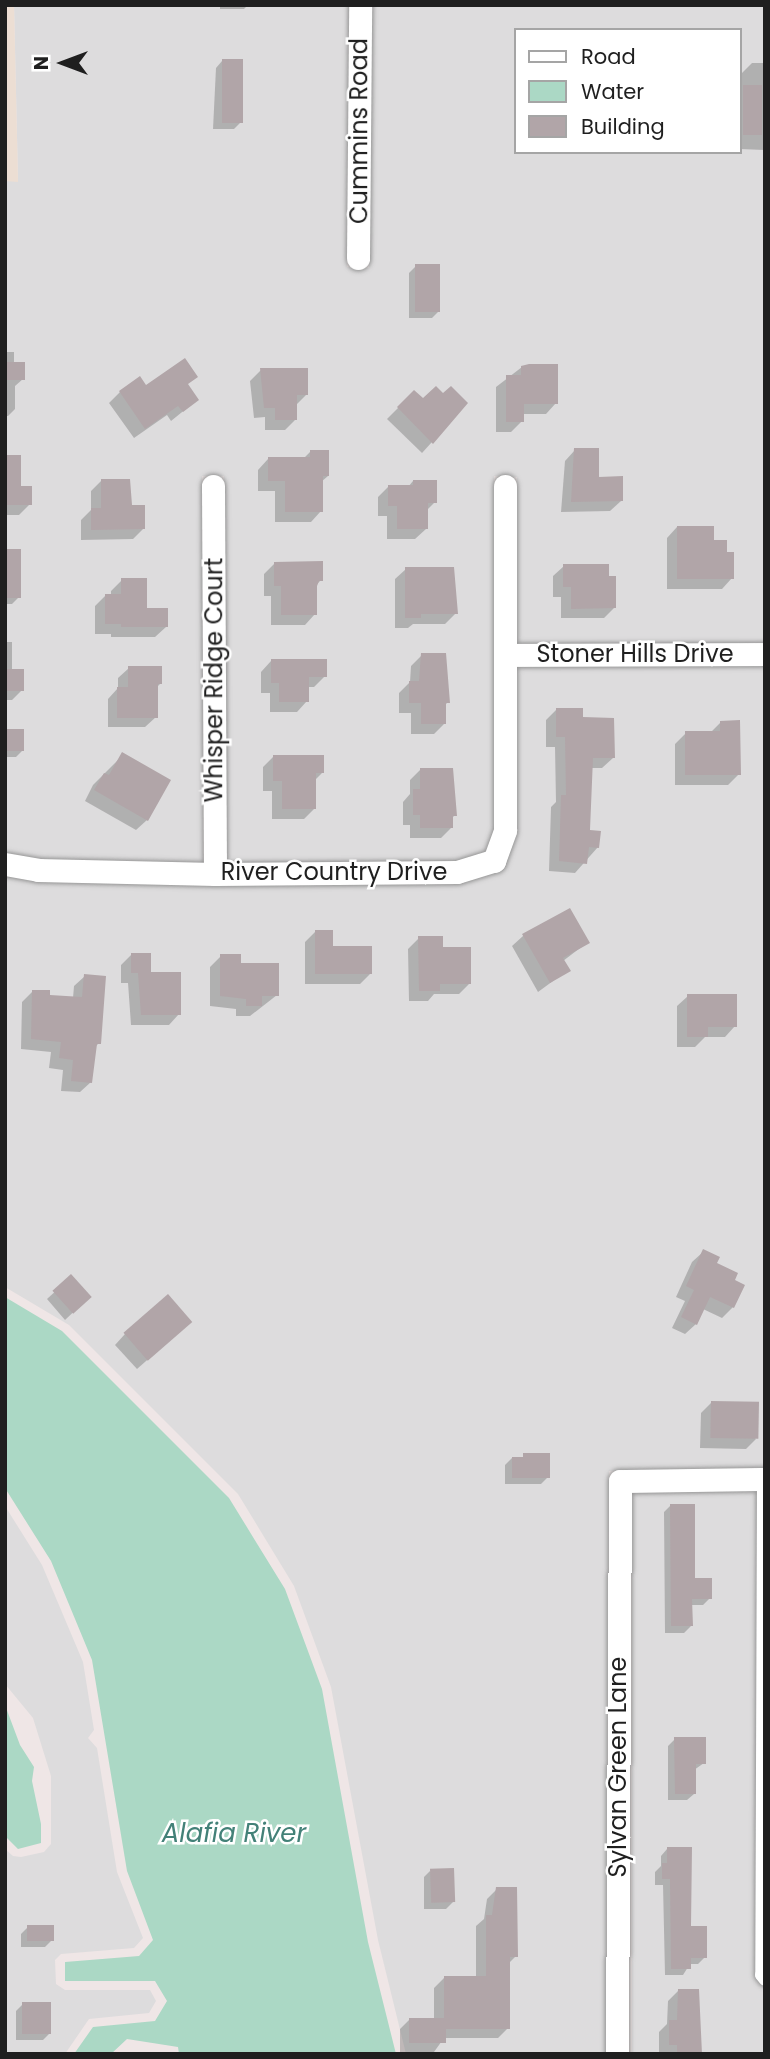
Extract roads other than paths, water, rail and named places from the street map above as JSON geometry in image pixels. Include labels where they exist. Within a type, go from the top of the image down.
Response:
[{"type":"street","name":"Cummins Road","points":[[358,258],[360,5]]},
{"type":"street","name":"Whisper Ridge Court","points":[[213,486],[215,874]]},
{"type":"street","name":"River Country Drive","points":[[5,864],[38,870],[215,874],[457,872],[494,861],[505,830],[505,486]]},
{"type":"street","name":"Stoner Hills Drive","points":[[505,655],[765,654]]},
{"type":"street","name":"Sylvan Green Lane","points":[[617,2054],[620,1481],[764,1479]]},
{"type":"lane","points":[[764,1479],[761,1975],[765,1980]]},
{"type":"water","name":"Alafia River","points":[[5,1297],[62,1331],[229,1498],[285,1589],[322,1689],[368,1942],[396,2054],[179,2054],[178,2047],[127,2039],[111,2054],[74,2054],[93,2027],[155,2021],[167,2001],[155,1981],[65,1981],[65,1962],[139,1956],[153,1940],[127,1871],[92,1660],[51,1561],[5,1488]]},
{"type":"water","points":[[5,1705],[20,1745],[34,1767],[32,1781],[41,1824],[41,1843],[18,1849],[5,1836]]}]
